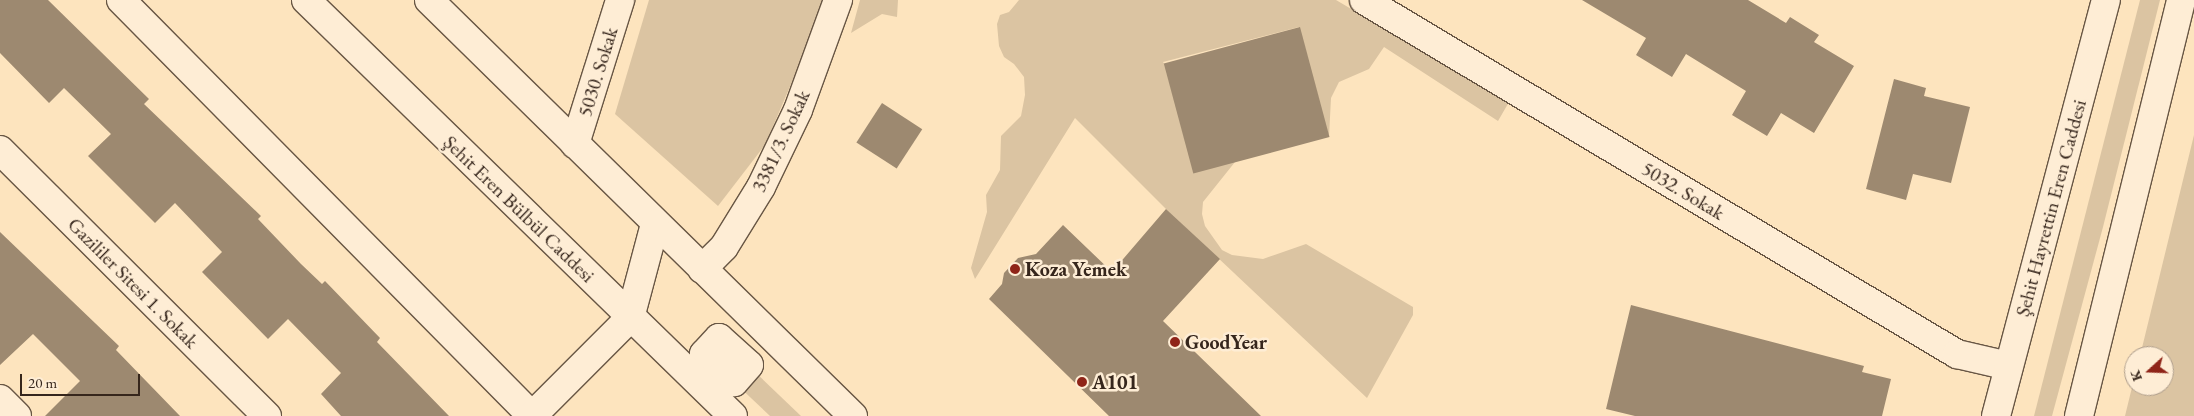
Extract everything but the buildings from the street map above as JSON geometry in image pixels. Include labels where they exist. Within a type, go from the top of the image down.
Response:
[{"type":"street","points":[[121,0],[532,416],[630,318],[656,224]]},
{"type":"street","name":"Şehit Eren Bülbül Caddesi","points":[[306,0],[630,318],[733,416]]},
{"type":"street","points":[[429,0],[854,416]]},
{"type":"street","name":"5030. Sokak","points":[[575,144],[620,0]]},
{"type":"street","name":"3381/3. Sokak","points":[[702,269],[724,247],[761,188],[798,110],[838,0]]},
{"type":"street","name":"5032. Sokak","points":[[1364,0],[1957,354],[2009,366]]},
{"type":"street","name":"Şehit Hayrettin Eren Caddesi","points":[[1996,416],[2106,0]]},
{"type":"street","points":[[2079,416],[2181,0]]},
{"type":"street","name":"Gazililer Sitesi 1. Sokak","points":[[0,150],[267,416]]},
{"type":"street","points":[[0,399],[16,416]]},
{"type":"shaded area","points":[[649,0],[827,0],[765,145],[718,206],[615,114]]},
{"type":"shaded area","points":[[860,0],[898,0],[897,17],[882,14],[851,33]]},
{"type":"shaded area","points":[[1019,0],[1336,0],[1509,102],[1498,121],[1384,47],[1369,69],[1339,82],[1331,98],[1329,137],[1299,27],[1163,62],[1235,162],[1203,202],[1202,214],[1205,226],[1222,250],[1232,255],[1263,259],[1306,244],[1413,307],[1413,315],[1367,398],[1166,209],[1075,118],[975,279],[971,268],[987,212],[986,195],[1000,170],[1001,136],[1021,116],[1025,95],[1024,77],[1014,64],[1004,57],[999,46],[997,24],[1000,15],[1009,12]]},
{"type":"shaded area","points":[[2140,0],[2160,0],[2103,227],[2052,416],[2034,416]]},
{"type":"shaded area","points":[[2194,135],[2194,416],[2125,416],[2130,396],[2174,396],[2174,346],[2142,346]]},
{"type":"shaded area","points":[[753,370],[801,416],[770,416],[734,382]]},
{"type":"place","name":"Koza Yemek","points":[[1015,269]]},
{"type":"place","name":"GoodYear","points":[[1175,342]]},
{"type":"place","name":"A101","points":[[1082,382]]}]
